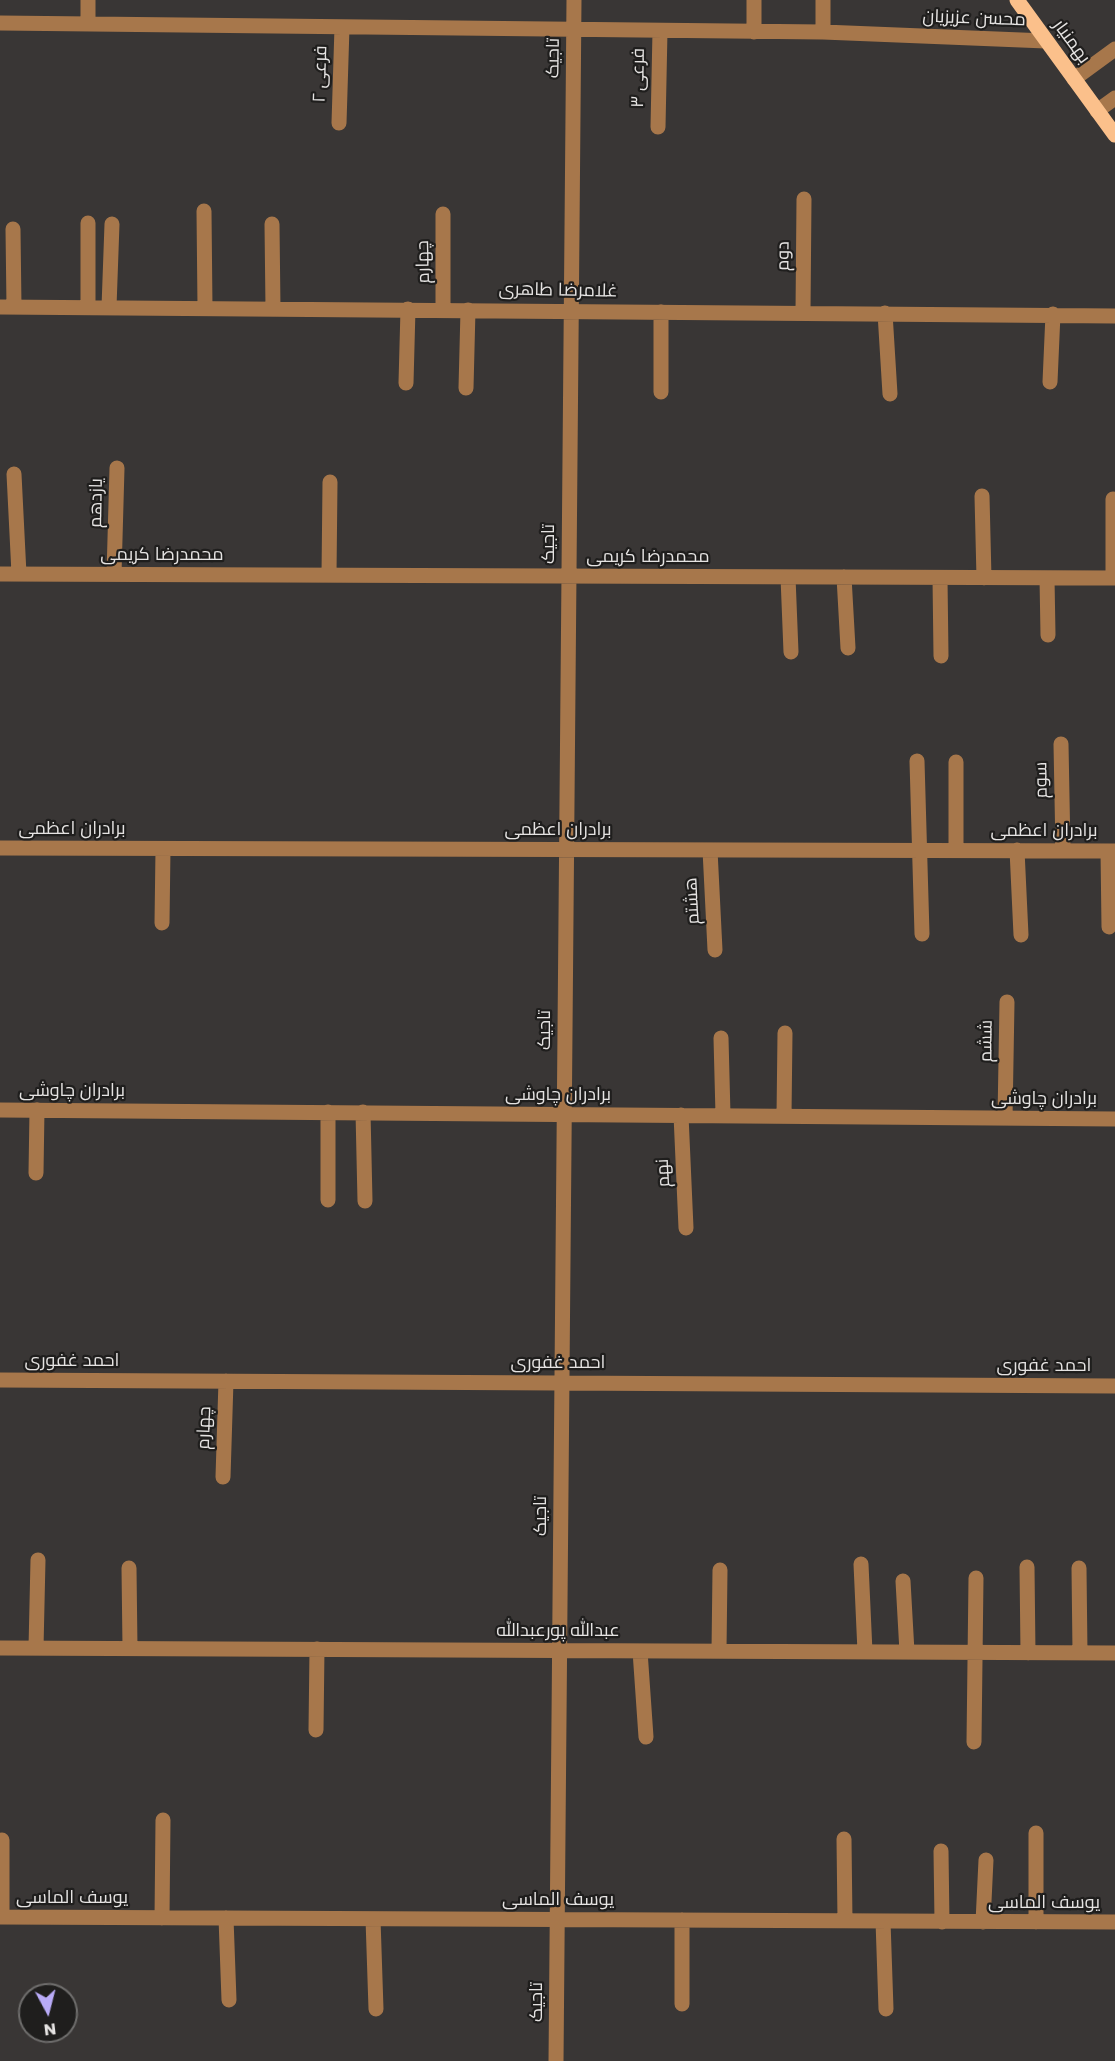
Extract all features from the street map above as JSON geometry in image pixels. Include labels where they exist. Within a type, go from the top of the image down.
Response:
[{"type":"main road","name":"بهمنیار","points":[[1017,0],[1115,135]]},
{"type":"street","points":[[88,0],[88,24]]},
{"type":"street","name":"تاجیک","points":[[556,2061],[574,0]]},
{"type":"street","points":[[754,0],[754,32]]},
{"type":"street","points":[[823,0],[823,32]]},
{"type":"street","name":"محسن عزیزیان","points":[[0,23],[823,32],[1046,41]]},
{"type":"street","name":"فرعی ۲","points":[[339,123],[342,27]]},
{"type":"street","name":"فرعی ۳","points":[[658,127],[660,31]]},
{"type":"street","points":[[1074,79],[1115,49]]},
{"type":"street","points":[[1097,111],[1115,98]]},
{"type":"street","name":"دوم","points":[[803,312],[804,200]]},
{"type":"street","points":[[204,211],[205,308]]},
{"type":"street","name":"چهارم","points":[[443,214],[443,310]]},
{"type":"street","points":[[88,223],[88,307]]},
{"type":"street","points":[[109,307],[111,224]]},
{"type":"street","points":[[272,224],[273,309]]},
{"type":"street","points":[[7,307],[13,229]]},
{"type":"street","name":"غلامرضا طاهری","points":[[7,307],[1115,316]]},
{"type":"street","points":[[406,383],[408,309]]},
{"type":"street","points":[[466,388],[468,310]]},
{"type":"street","points":[[661,312],[661,392]]},
{"type":"street","points":[[885,313],[890,394]]},
{"type":"street","points":[[1050,382],[1053,314]]},
{"type":"street","name":"یازدهم","points":[[114,574],[117,468]]},
{"type":"street","points":[[14,474],[18,574]]},
{"type":"street","points":[[329,575],[330,482]]},
{"type":"street","points":[[982,496],[984,578]]},
{"type":"street","points":[[1113,499],[1114,578]]},
{"type":"street","name":"محمدرضا کریمی","points":[[0,574],[1114,578]]},
{"type":"street","points":[[788,577],[791,652]]},
{"type":"street","points":[[844,577],[848,648]]},
{"type":"street","points":[[940,578],[941,656]]},
{"type":"street","points":[[1047,578],[1047,635]]},
{"type":"street","name":"سوم","points":[[1062,744],[1063,850]]},
{"type":"street","points":[[917,761],[922,934]]},
{"type":"street","points":[[956,762],[956,850]]},
{"type":"street","name":"برادران اعظمی","points":[[0,848],[1111,851]]},
{"type":"street","points":[[162,849],[162,923]]},
{"type":"street","name":"هشتم","points":[[710,850],[715,950]]},
{"type":"street","points":[[1017,850],[1021,935]]},
{"type":"street","points":[[1109,927],[1111,851]]},
{"type":"street","name":"ششم","points":[[1005,1118],[1007,1002]]},
{"type":"street","points":[[784,1116],[785,1033]]},
{"type":"street","points":[[721,1038],[723,1115]]},
{"type":"street","name":"برادران چاوشی","points":[[0,1110],[1115,1119]]},
{"type":"street","points":[[36,1173],[37,1110]]},
{"type":"street","points":[[328,1112],[328,1200]]},
{"type":"street","points":[[363,1112],[365,1201]]},
{"type":"street","name":"نهم","points":[[681,1115],[686,1228]]},
{"type":"street","name":"احمد غفوری","points":[[0,1380],[1115,1386]]},
{"type":"street","name":"چهارم","points":[[223,1477],[226,1381]]},
{"type":"street","points":[[36,1648],[38,1560]]},
{"type":"street","points":[[861,1564],[865,1652]]},
{"type":"street","points":[[129,1568],[130,1648]]},
{"type":"street","points":[[1027,1568],[1028,1653]]},
{"type":"street","points":[[1080,1568],[1080,1653]]},
{"type":"street","points":[[719,1651],[720,1570]]},
{"type":"street","points":[[974,1742],[977,1652],[976,1578]]},
{"type":"street","points":[[903,1581],[908,1652]]},
{"type":"street","name":"عبدالله پورعبدالله","points":[[0,1648],[1115,1653]]},
{"type":"street","points":[[316,1730],[317,1649]]},
{"type":"street","points":[[640,1651],[646,1737]]},
{"type":"street","points":[[162,1918],[163,1820]]},
{"type":"street","points":[[1036,1833],[1036,1922]]},
{"type":"street","points":[[844,1839],[846,1921]]},
{"type":"street","points":[[1,1917],[2,1840]]},
{"type":"street","points":[[941,1851],[942,1922]]},
{"type":"street","points":[[983,1922],[986,1860]]},
{"type":"street","name":"یوسف الماسی","points":[[1,1917],[1115,1922]]},
{"type":"street","points":[[226,1918],[229,2000]]},
{"type":"street","points":[[373,1919],[376,2009]]},
{"type":"street","points":[[682,1920],[682,2004]]},
{"type":"street","points":[[883,1921],[886,2009]]}]
